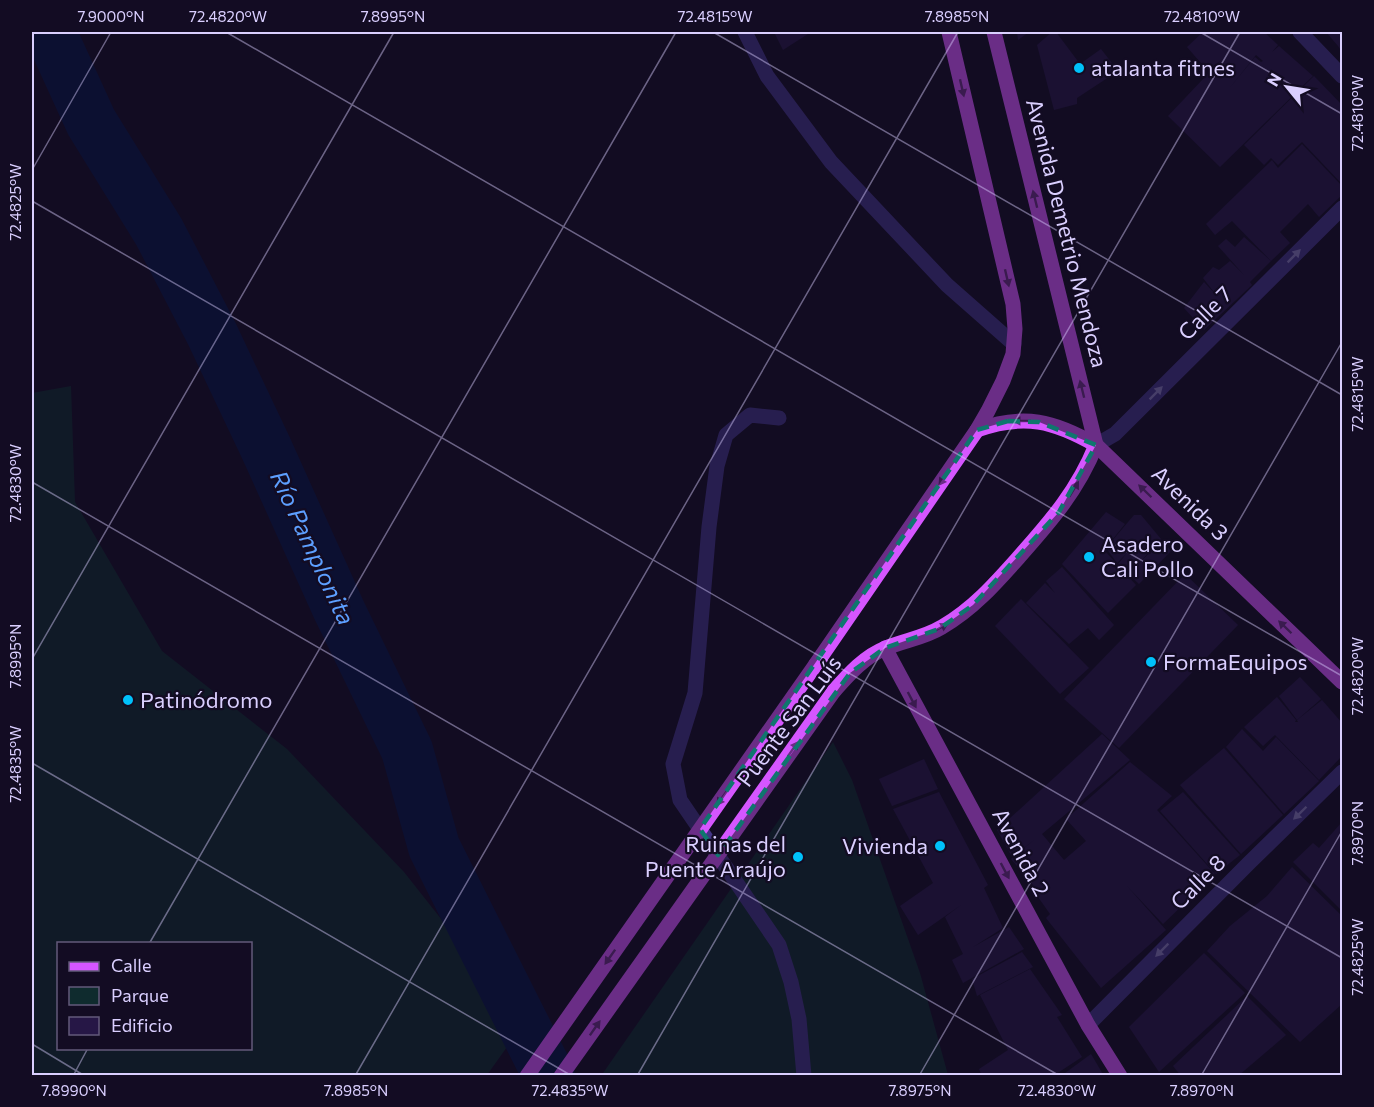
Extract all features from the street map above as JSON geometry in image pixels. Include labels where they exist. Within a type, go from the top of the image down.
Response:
[{"type":"main road","points":[[949,32],[1013,304],[1014,344],[1004,381],[977,430]]},
{"type":"main road","name":"Avenida Demetrio Mendoza","points":[[994,32],[1096,445]]},
{"type":"main road","name":"Avenida 3","points":[[977,430],[1008,421],[1039,422],[1069,430],[1096,445],[1342,682]]},
{"type":"main road","name":"Puente San Luís","points":[[527,1076],[977,430]]},
{"type":"main road","name":"Puente San Luís","points":[[561,1076],[834,691],[866,659],[885,648],[919,638],[939,629],[980,599],[1059,512],[1082,476],[1096,445]]},
{"type":"main road","name":"Avenida 2","points":[[885,648],[1089,1025],[1120,1076]]},
{"type":"street","points":[[745,32],[767,76],[831,162],[947,285],[1014,344]]},
{"type":"street","points":[[1300,32],[1342,76]]},
{"type":"street","name":"Calle 7","points":[[1096,445],[1114,434],[1342,208]]},
{"type":"street","points":[[779,418],[750,415],[726,435],[717,466],[709,527],[695,693],[673,764],[680,800],[779,945],[791,982],[799,1019],[804,1076]]},
{"type":"street","name":"Calle 8","points":[[1089,1025],[1249,862],[1342,772]]},
{"type":"highlighted area","points":[[1008,421],[1039,422],[1096,445],[1059,512],[973,605],[939,629],[885,648],[850,673],[718,855],[700,829],[977,430]]},
{"type":"green space","name":"Patinódromo","points":[[71,386],[75,502],[162,651],[287,749],[404,872],[468,953],[514,1037],[487,1075],[32,1075],[32,393]]},
{"type":"green space","points":[[833,742],[852,780],[920,973],[948,1075],[601,1076]]},
{"type":"building","points":[[774,32],[811,32],[783,50]]},
{"type":"building","points":[[1017,32],[1029,32],[1018,40]]},
{"type":"building","name":"atalanta fitnes","points":[[1052,32],[1056,32],[1080,64],[1101,49],[1118,71],[1077,98],[1077,104],[1054,110],[1037,45]]},
{"type":"building","points":[[1203,32],[1264,32],[1278,45],[1272,52],[1279,46],[1313,76],[1220,167],[1168,116],[1222,59],[1210,70],[1187,47]],"holes":[[[1256,55],[1263,61],[1255,57],[1228,90]]]},
{"type":"building","points":[[1326,32],[1342,32],[1342,52],[1338,46]]},
{"type":"building","points":[[1314,76],[1342,105],[1342,184],[1302,142],[1278,165],[1271,158],[1264,165],[1244,145]]},
{"type":"building","points":[[1302,144],[1342,186],[1342,195],[1319,217],[1308,204],[1280,232],[1290,243],[1271,261],[1232,221],[1215,235],[1206,224],[1272,160],[1278,168]]},
{"type":"building","points":[[1244,237],[1271,261],[1250,282],[1252,285],[1204,330],[1184,308],[1204,282],[1217,296],[1203,278],[1213,267],[1219,270],[1230,261],[1244,275],[1218,246],[1226,239],[1235,247]]},
{"type":"building","name":"Asadero Cali Pollo","points":[[1106,512],[1125,524],[1104,550],[1136,585],[1108,613],[1062,564]]},
{"type":"building","points":[[1134,515],[1141,515],[1161,539],[1139,563],[1162,541],[1171,551],[1139,584],[1118,564],[1127,553],[1117,563],[1106,548]]},
{"type":"building","points":[[1062,567],[1114,625],[1099,640],[1088,628],[1069,644],[1026,603],[1045,583],[1055,593],[1046,581]]},
{"type":"building","name":"FormaEquipos","points":[[1185,574],[1238,625],[1119,748],[1064,699]]},
{"type":"building","points":[[1021,599],[1089,668],[1060,694],[995,626]]},
{"type":"building","points":[[1300,677],[1321,699],[1297,720],[1279,696]]},
{"type":"building","points":[[1277,697],[1296,720],[1295,722],[1298,722],[1297,720],[1322,700],[1342,723],[1342,756],[1319,780],[1275,735],[1263,746],[1244,727]]},
{"type":"building","points":[[1242,729],[1263,751],[1276,737],[1319,781],[1284,814],[1226,747]]},
{"type":"building","points":[[1102,734],[1130,760],[1042,834],[1064,860],[1086,841],[1066,819],[1130,762],[1172,796],[1157,810],[1215,874],[1163,924],[1127,886],[1166,930],[1101,988],[1046,918],[1050,914],[1031,887],[1033,885],[1011,859],[1034,840],[1012,857],[997,830]]},
{"type":"building","points":[[1224,748],[1283,815],[1241,854],[1180,785]]},
{"type":"building","points":[[924,759],[938,789],[892,806],[879,779]]},
{"type":"building","name":"Vivienda","points":[[939,792],[988,885],[984,888],[1003,928],[973,947],[1009,927],[1024,949],[963,983],[952,960],[963,954],[945,917],[961,905],[918,935],[900,906],[933,883],[893,809]]},
{"type":"building","points":[[1183,792],[1240,855],[1216,874],[1160,811]]},
{"type":"building","points":[[1342,822],[1342,911],[1293,862],[1313,843],[1319,848]]},
{"type":"building","points":[[1292,867],[1342,916],[1342,1004],[1300,1042],[1207,951],[1230,926],[1267,896]]},
{"type":"building","points":[[1022,952],[1033,967],[977,996],[972,979]]},
{"type":"building","points":[[1204,953],[1245,993],[1159,1072],[1129,1027]]},
{"type":"building","points":[[1030,969],[1062,1015],[1057,1017],[1082,1057],[1053,1076],[982,1076],[979,1069],[1008,1050],[980,995]]},
{"type":"building","points":[[1247,996],[1286,1035],[1238,1076],[1181,1076],[1173,1066]]},
{"type":"building","points":[[1091,1054],[1104,1076],[1061,1076]]},
{"type":"waterway","name":"Río Pamplonita","points":[[50,32],[91,122],[159,232],[212,334],[339,610],[407,750],[434,847],[549,1076]]},
{"type":"place","name":"atalanta fitnes","points":[[1079,68]]},
{"type":"place","name":"Asadero Cali Pollo","points":[[1089,557]]},
{"type":"place","name":"FormaEquipos","points":[[1151,662]]},
{"type":"place","name":"Patinódromo","points":[[128,700]]},
{"type":"place","name":"Vivienda","points":[[940,846]]},
{"type":"place","name":"Ruinas del Puente Araújo","points":[[798,857]]}]
